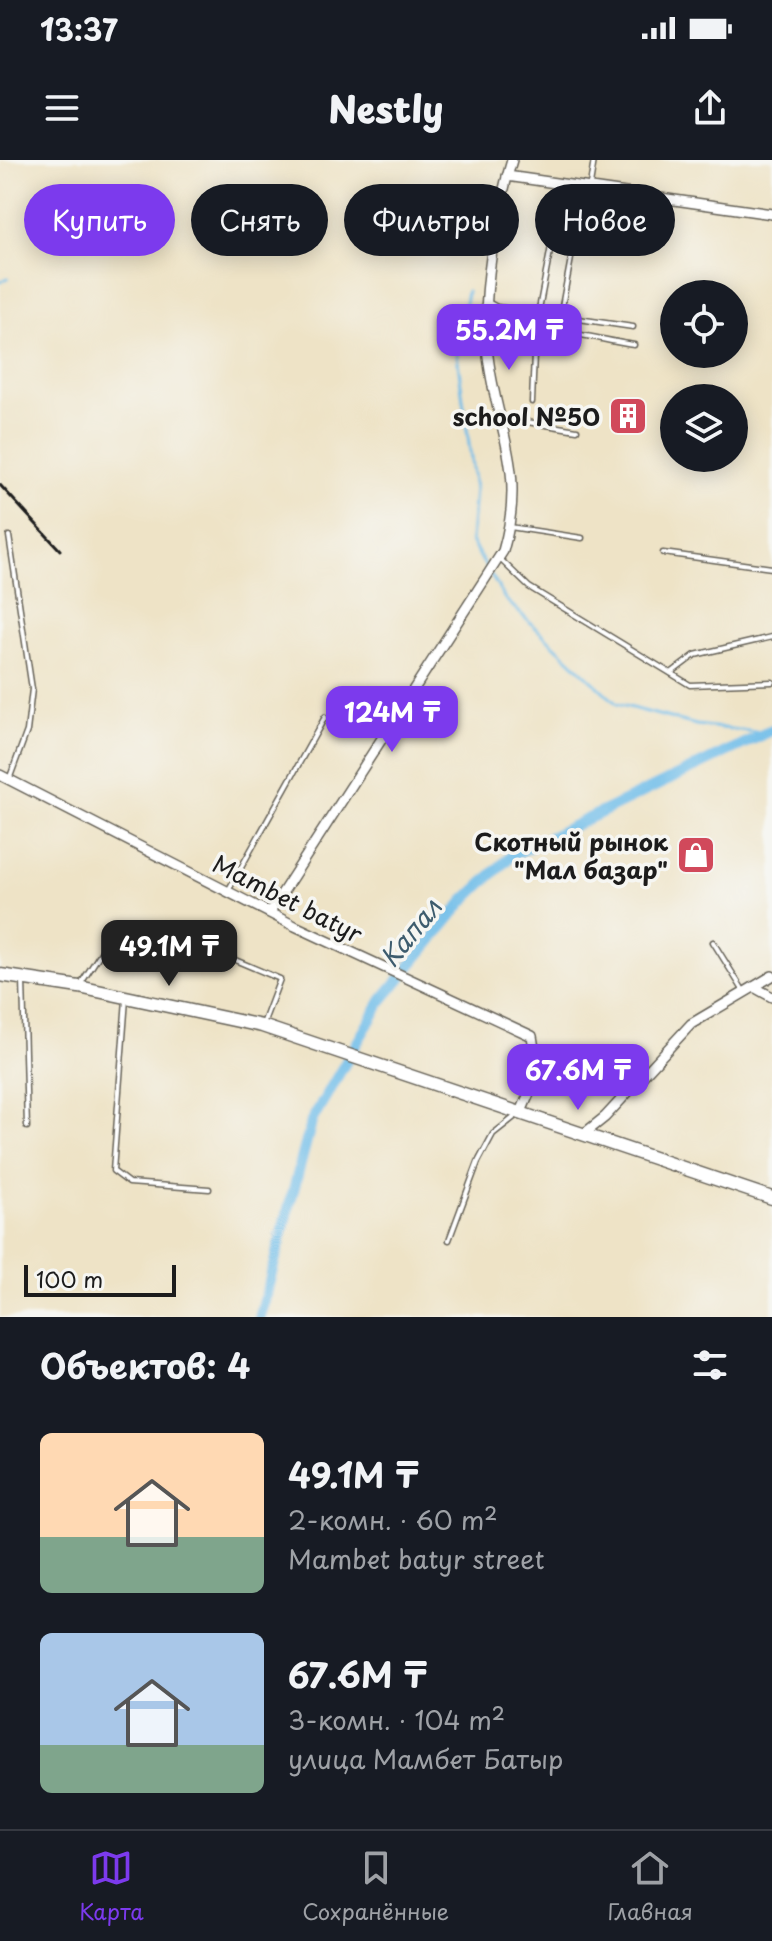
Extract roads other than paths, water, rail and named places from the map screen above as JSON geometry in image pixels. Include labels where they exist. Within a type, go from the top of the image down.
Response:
[{"type":"main road","points":[[0,975],[79,987],[262,1026],[772,1198]]},
{"type":"street","points":[[270,912],[496,562],[510,527],[514,483],[487,349],[486,301],[512,160]]},
{"type":"street","points":[[507,176],[562,184]]},
{"type":"street","points":[[675,200],[772,214]]},
{"type":"street","name":"Mambet batyr","points":[[5,777],[270,912],[532,1036],[538,1073],[521,1112]]},
{"type":"street","points":[[585,1133],[605,1117],[691,1024],[772,976]]},
{"type":"street","points":[[749,989],[772,997]]},
{"type":"lane","points":[[590,184],[594,160]]},
{"type":"lane","points":[[532,402],[535,330],[553,236],[575,237],[557,333]]},
{"type":"lane","points":[[486,301],[497,307],[633,327]]},
{"type":"lane","points":[[487,349],[506,334],[535,330],[634,345]]},
{"type":"lane","points":[[502,418],[577,430]]},
{"type":"lane","points":[[510,527],[582,538]]},
{"type":"lane","points":[[5,777],[27,731],[32,689],[9,536]]},
{"type":"lane","points":[[663,553],[772,568]]},
{"type":"lane","points":[[496,562],[529,587],[690,685],[772,682]]},
{"type":"lane","points":[[671,673],[695,655],[772,637]]},
{"type":"lane","points":[[228,891],[325,717]]},
{"type":"lane","points":[[79,987],[111,937],[152,925],[280,979],[262,1026]]},
{"type":"lane","points":[[713,942],[749,989]]},
{"type":"lane","points":[[22,978],[27,1127]]},
{"type":"lane","points":[[127,997],[111,1162],[113,1171],[129,1183],[209,1189]]},
{"type":"lane","points":[[449,1240],[478,1162],[493,1134],[521,1112]]},
{"type":"waterway","points":[[0,282],[8,278]]},
{"type":"waterway","points":[[467,291],[457,355],[475,489],[471,541],[487,569]]},
{"type":"waterway","points":[[491,575],[505,599],[617,704],[696,725],[765,733]]},
{"type":"waterway","name":"Капал","points":[[260,1317],[312,1120],[382,1000],[464,901],[511,856],[772,730]]},
{"type":"railway","points":[[0,485],[60,550]]},
{"type":"place","name":"school №50","points":[[628,416]]},
{"type":"place","name":"Скотный рынок \"Мал базар\"","points":[[696,855]]}]
